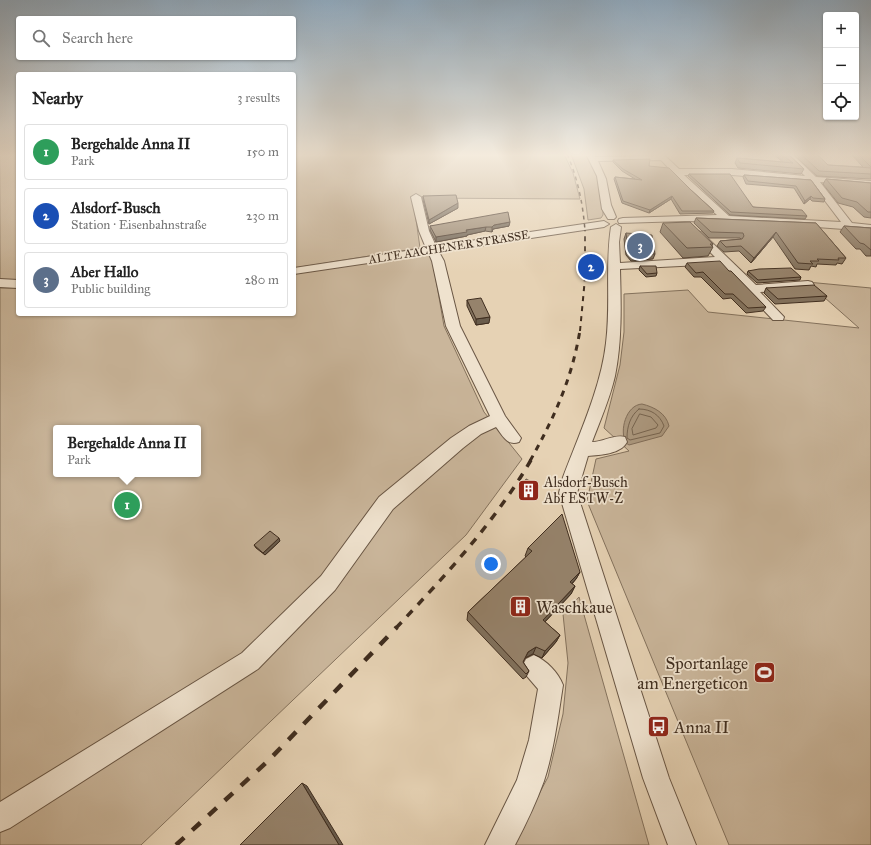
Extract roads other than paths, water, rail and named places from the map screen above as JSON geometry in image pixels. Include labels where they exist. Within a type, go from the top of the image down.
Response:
[{"type":"street","points":[[605,193],[608,214],[614,222],[615,311],[613,344],[607,377],[571,480],[568,493],[656,778],[682,845]]},
{"type":"street","points":[[699,193],[726,218]]},
{"type":"street","points":[[824,193],[849,226]]},
{"type":"street","points":[[416,197],[420,219],[438,261],[453,326],[499,420],[513,438]]},
{"type":"street","points":[[681,218],[753,289],[754,293],[778,317]]},
{"type":"street","name":"ALTE AACHENER STRASSE","points":[[431,247],[614,222],[681,218],[726,218],[871,228]]},
{"type":"street","name":"ALTE AACHENER STRASSE","points":[[296,270],[431,247],[574,220]]},
{"type":"street","points":[[706,242],[721,242]]},
{"type":"street","points":[[614,266],[640,266],[724,260]]},
{"type":"street","points":[[0,283],[16,284]]},
{"type":"street","points":[[753,289],[808,285]]},
{"type":"street","points":[[0,818],[250,660],[328,583],[386,503],[457,443],[475,430],[499,420]]},
{"type":"street","points":[[582,450],[604,448],[619,442]]},
{"type":"street","points":[[498,845],[526,794],[536,762],[545,721],[551,685],[534,667]]},
{"type":"water","points":[[642,404],[659,411],[669,426],[662,436],[629,445],[626,443],[623,432],[625,419],[636,405]]},
{"type":"railway","points":[[579,193],[585,231]]},
{"type":"railway","points":[[580,331],[585,278],[585,231]]},
{"type":"railway","points":[[530,461],[561,398],[577,348],[580,330]]},
{"type":"railway","points":[[396,628],[433,589],[485,527],[502,505],[531,460]]},
{"type":"railway","points":[[176,845],[269,760],[397,627]]},
{"type":"place","name":"Aber Hallo","points":[[640,246]]},
{"type":"place","name":"Alsdorf-Busch","points":[[591,267]]},
{"type":"place","name":"Alsdorf-Busch Abf ESTW-Z","points":[[529,490]]},
{"type":"place","name":"Bergehalde Anna II","points":[[127,505]]},
{"type":"place","name":"Waschkaue","points":[[520,607]]},
{"type":"place","name":"Sportanlage am Energeticon","points":[[764,673]]},
{"type":"place","name":"Anna II","points":[[658,727]]}]
